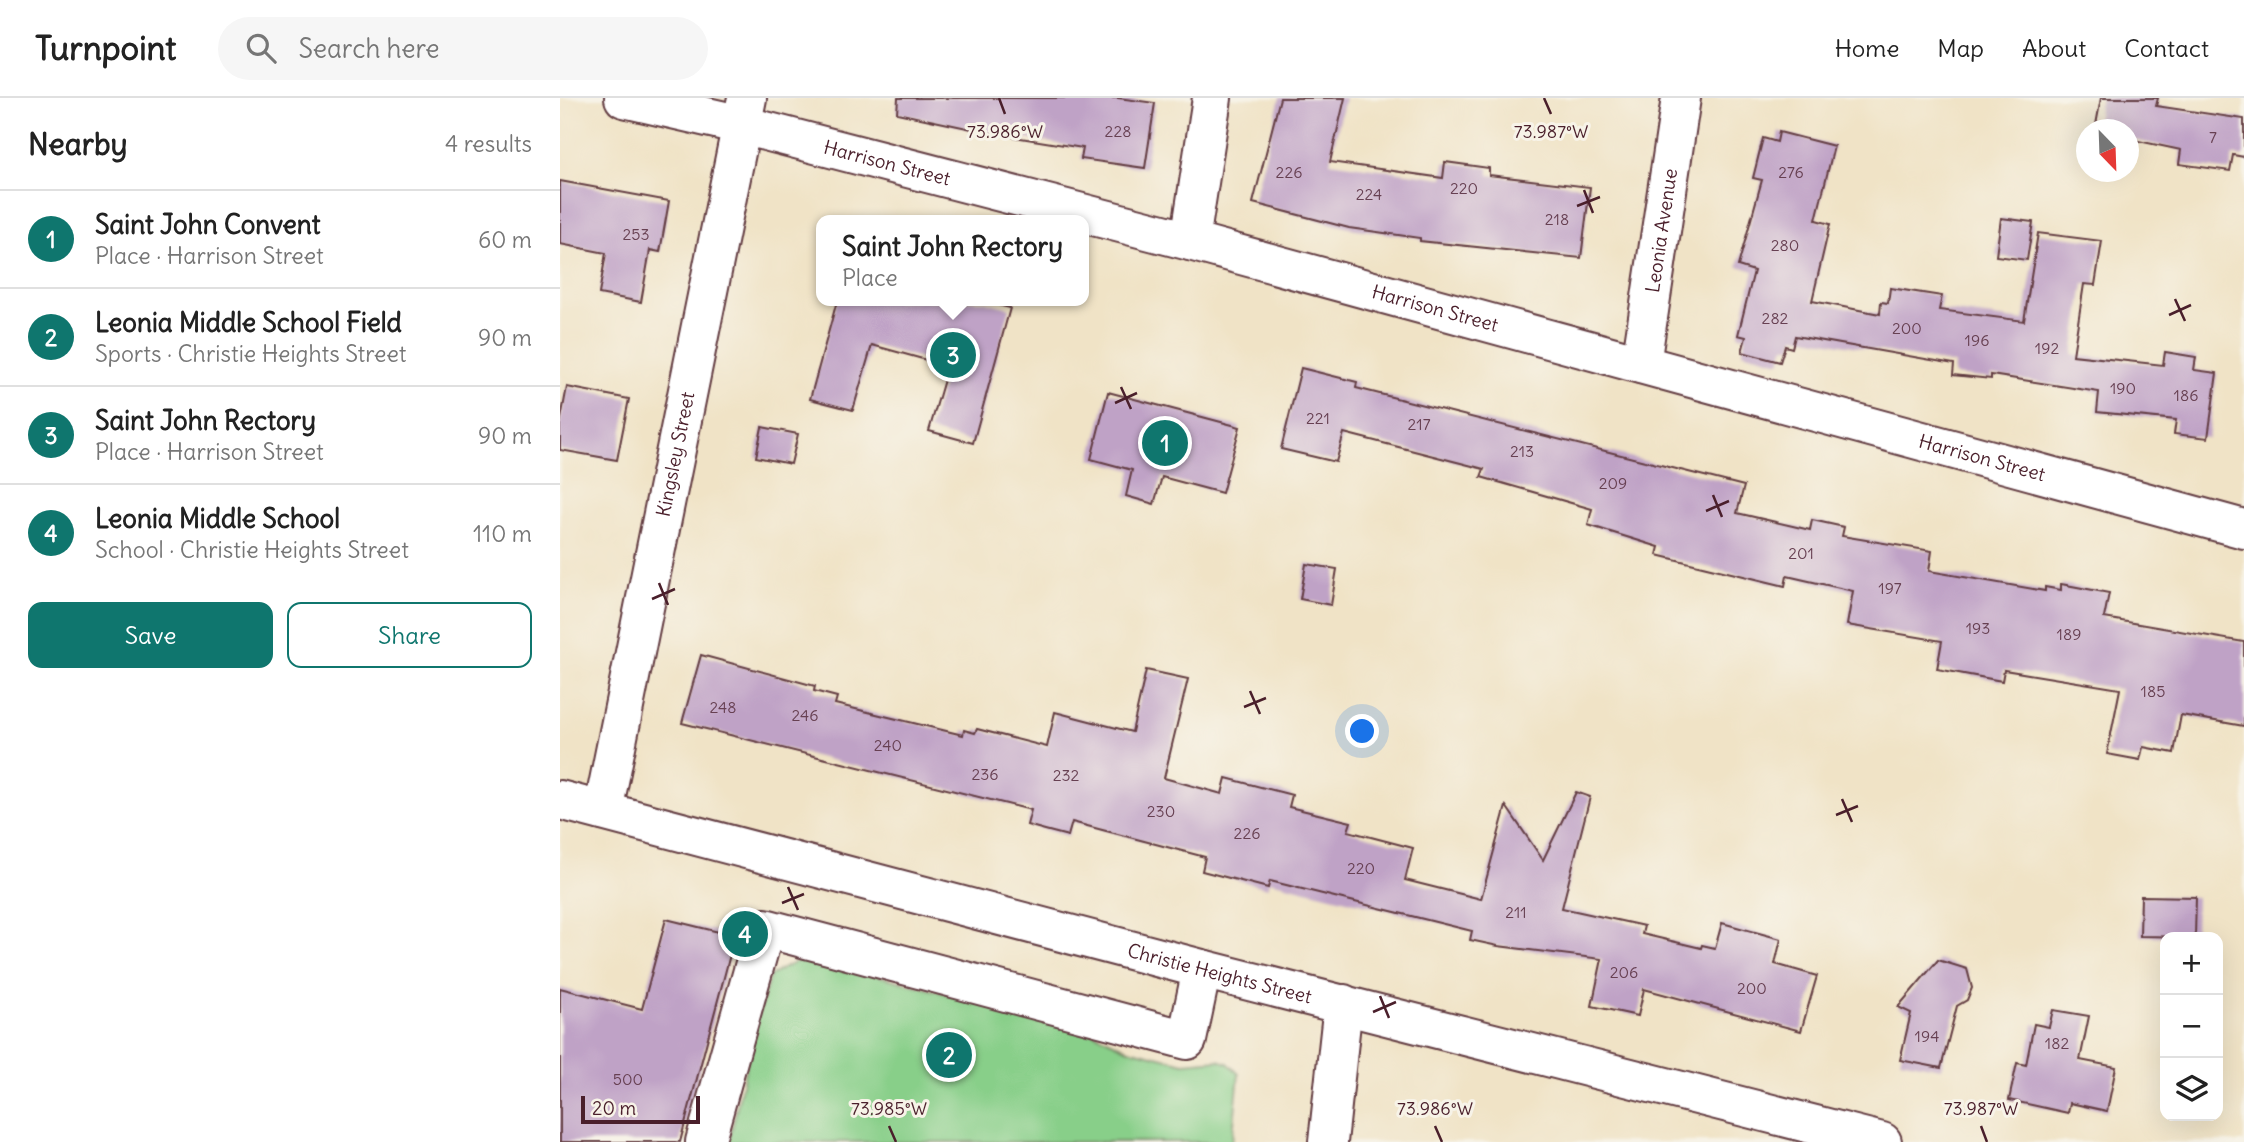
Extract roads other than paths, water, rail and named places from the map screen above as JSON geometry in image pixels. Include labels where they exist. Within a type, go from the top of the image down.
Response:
[{"type":"street","points":[[1190,240],[1212,98]]},
{"type":"street","name":"Leonia Avenue","points":[[1641,364],[1681,98]]},
{"type":"street","name":"Harrison Street","points":[[646,100],[745,111],[1190,240],[2244,529]]},
{"type":"street","name":"Kingsley Street","points":[[603,811],[745,111]]},
{"type":"street","name":"Christie Heights Street","points":[[560,800],[1202,969],[1882,1142]]},
{"type":"street","points":[[705,1142],[765,928],[1187,1040],[1202,969]]},
{"type":"street","points":[[1328,1142],[1343,1004]]},
{"type":"place","name":"Saint John Rectory","points":[[953,355]]},
{"type":"place","name":"Saint John Convent","points":[[1165,443]]},
{"type":"place","name":"Leonia Middle School","points":[[745,934]]},
{"type":"place","name":"Leonia Middle School Field","points":[[949,1055]]}]
